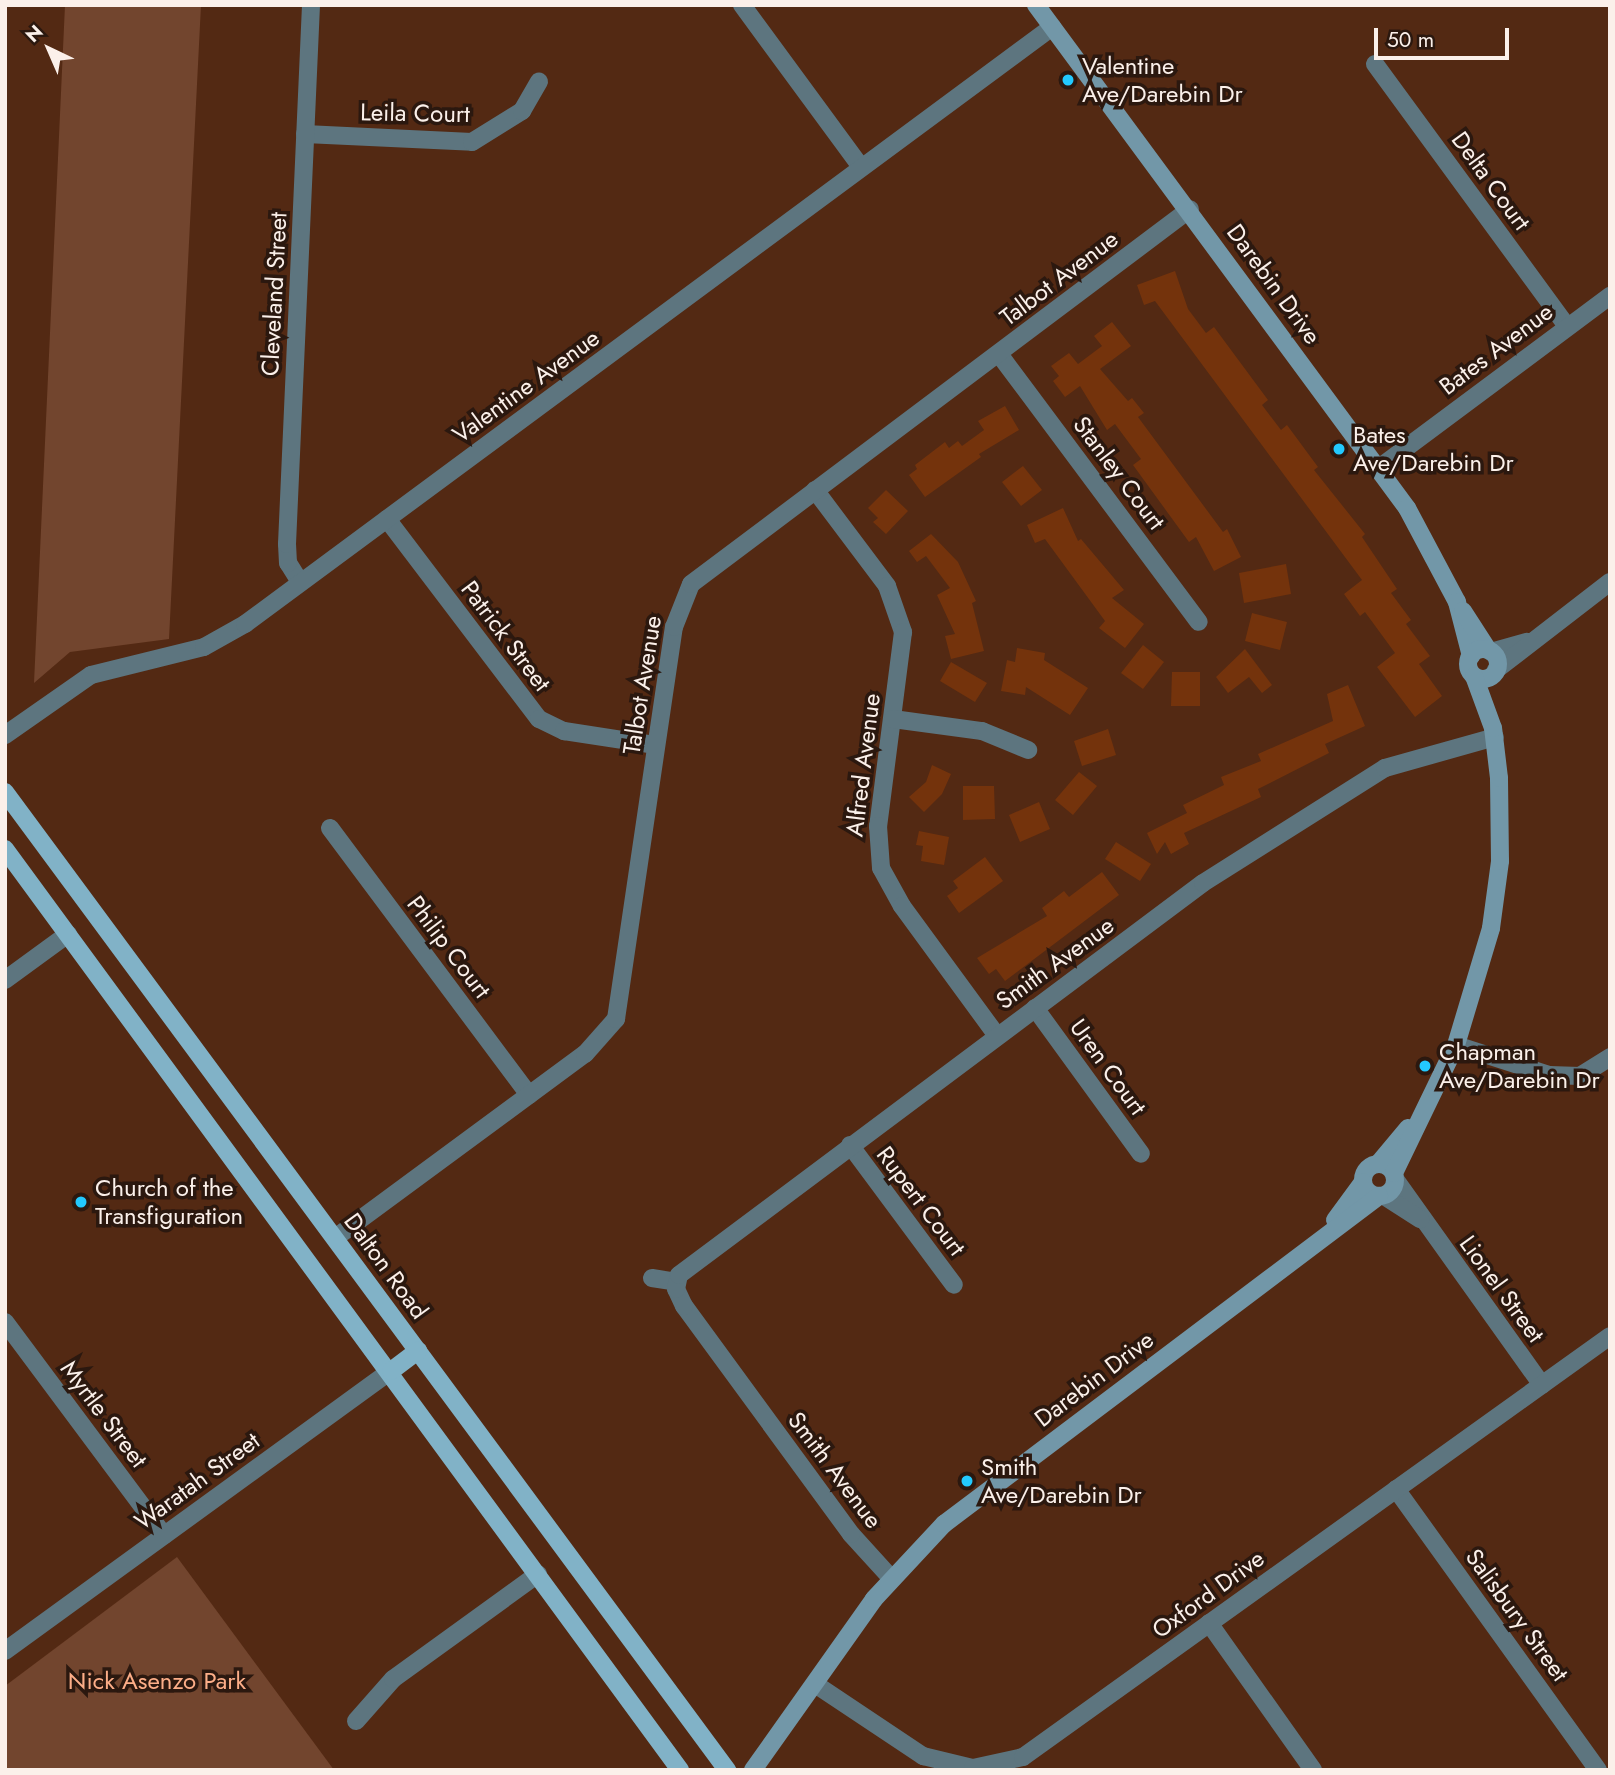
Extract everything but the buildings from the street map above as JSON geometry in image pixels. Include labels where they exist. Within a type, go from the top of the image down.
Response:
[{"type":"main road","name":"Dalton Road","points":[[5,792],[727,1770]]},
{"type":"main road","points":[[5,849],[391,1371],[680,1770]]},
{"type":"main road","name":"Waratah Street","points":[[391,1371],[418,1351]]},
{"type":"street","name":"Cleveland Street","points":[[300,582],[288,563],[287,544],[311,5]]},
{"type":"street","points":[[742,5],[861,167]]},
{"type":"street","name":"Darebin Drive","points":[[1036,5],[1190,209],[1379,468],[1427,540],[1483,652]]},
{"type":"street","name":"Valentine Avenue","points":[[5,735],[75,684],[108,667],[177,655],[222,639],[1052,27]]},
{"type":"street","name":"Delta Court","points":[[1375,64],[1567,327]]},
{"type":"street","name":"Leila Court","points":[[305,134],[472,142],[522,111],[539,82]]},
{"type":"street","name":"Talbot Avenue","points":[[335,1238],[599,1042],[616,1019],[674,627],[685,593],[704,571],[999,354],[1190,209]]},
{"type":"street","name":"Bates Avenue","points":[[1379,468],[1610,296]]},
{"type":"street","name":"Stanley Court","points":[[999,354],[1199,622]]},
{"type":"street","name":"Alfred Avenue","points":[[815,490],[887,586],[900,612],[903,650],[878,826],[881,868],[902,906],[997,1036]]},
{"type":"street","name":"Patrick Street","points":[[387,519],[539,719],[564,731],[656,745]]},
{"type":"street","points":[[1474,676],[1487,679],[1533,639],[1610,582]]},
{"type":"street","points":[[1494,732],[1474,676],[1468,669],[1483,652],[1533,639]]},
{"type":"street","points":[[1363,1182],[1367,1191],[1381,1196],[1389,1172],[1456,1045],[1483,965],[1497,890],[1501,821],[1494,732],[1497,658],[1483,652]]},
{"type":"street","points":[[892,719],[982,731],[1028,750]]},
{"type":"street","name":"Smith Avenue","points":[[891,1578],[851,1534],[684,1306],[677,1283],[693,1261],[1203,883],[1375,774],[1494,732]]},
{"type":"street","name":"Philip Court","points":[[330,828],[528,1095]]},
{"type":"street","points":[[5,980],[68,934]]},
{"type":"street","name":"Uren Court","points":[[1035,1008],[1142,1154]]},
{"type":"street","points":[[1456,1045],[1549,1075],[1580,1076],[1610,1057]]},
{"type":"street","name":"Rupert Court","points":[[850,1144],[954,1286]]},
{"type":"street","name":"Darebin Drive","points":[[1321,1237],[1363,1182],[1367,1170],[1389,1172]]},
{"type":"street","name":"Lionel Street","points":[[1389,1172],[1542,1385]]},
{"type":"street","name":"Darebin Drive","points":[[752,1770],[891,1578],[976,1498],[1321,1237],[1381,1196]]},
{"type":"street","name":"Lionel Street","points":[[1381,1196],[1423,1221]]},
{"type":"street","points":[[652,1278],[677,1283]]},
{"type":"street","name":"Myrtle Street","points":[[5,1322],[163,1535]]},
{"type":"street","name":"Oxford Drive","points":[[815,1684],[923,1756],[973,1768],[1027,1763],[1209,1623],[1610,1336]]},
{"type":"street","name":"Waratah Street","points":[[5,1651],[391,1371]]},
{"type":"street","name":"Salisbury Street","points":[[1396,1489],[1598,1770]]},
{"type":"street","points":[[356,1721],[393,1679],[538,1574]]},
{"type":"street","points":[[1209,1623],[1313,1770]]},
{"type":"green space","points":[[65,5],[201,5],[169,639],[70,652],[34,683]]},
{"type":"green space","name":"Nick Asenzo Park","points":[[177,1557],[334,1770],[5,1770],[5,1686]]},
{"type":"place","name":"Valentine Ave/Darebin Dr","points":[[1068,80]]},
{"type":"place","name":"Bates Ave/Darebin Dr","points":[[1339,449]]},
{"type":"place","name":"Chapman Ave/Darebin Dr","points":[[1425,1066]]},
{"type":"place","name":"Church of the Transfiguration","points":[[81,1202]]},
{"type":"place","name":"Smith Ave/Darebin Dr","points":[[967,1481]]}]
